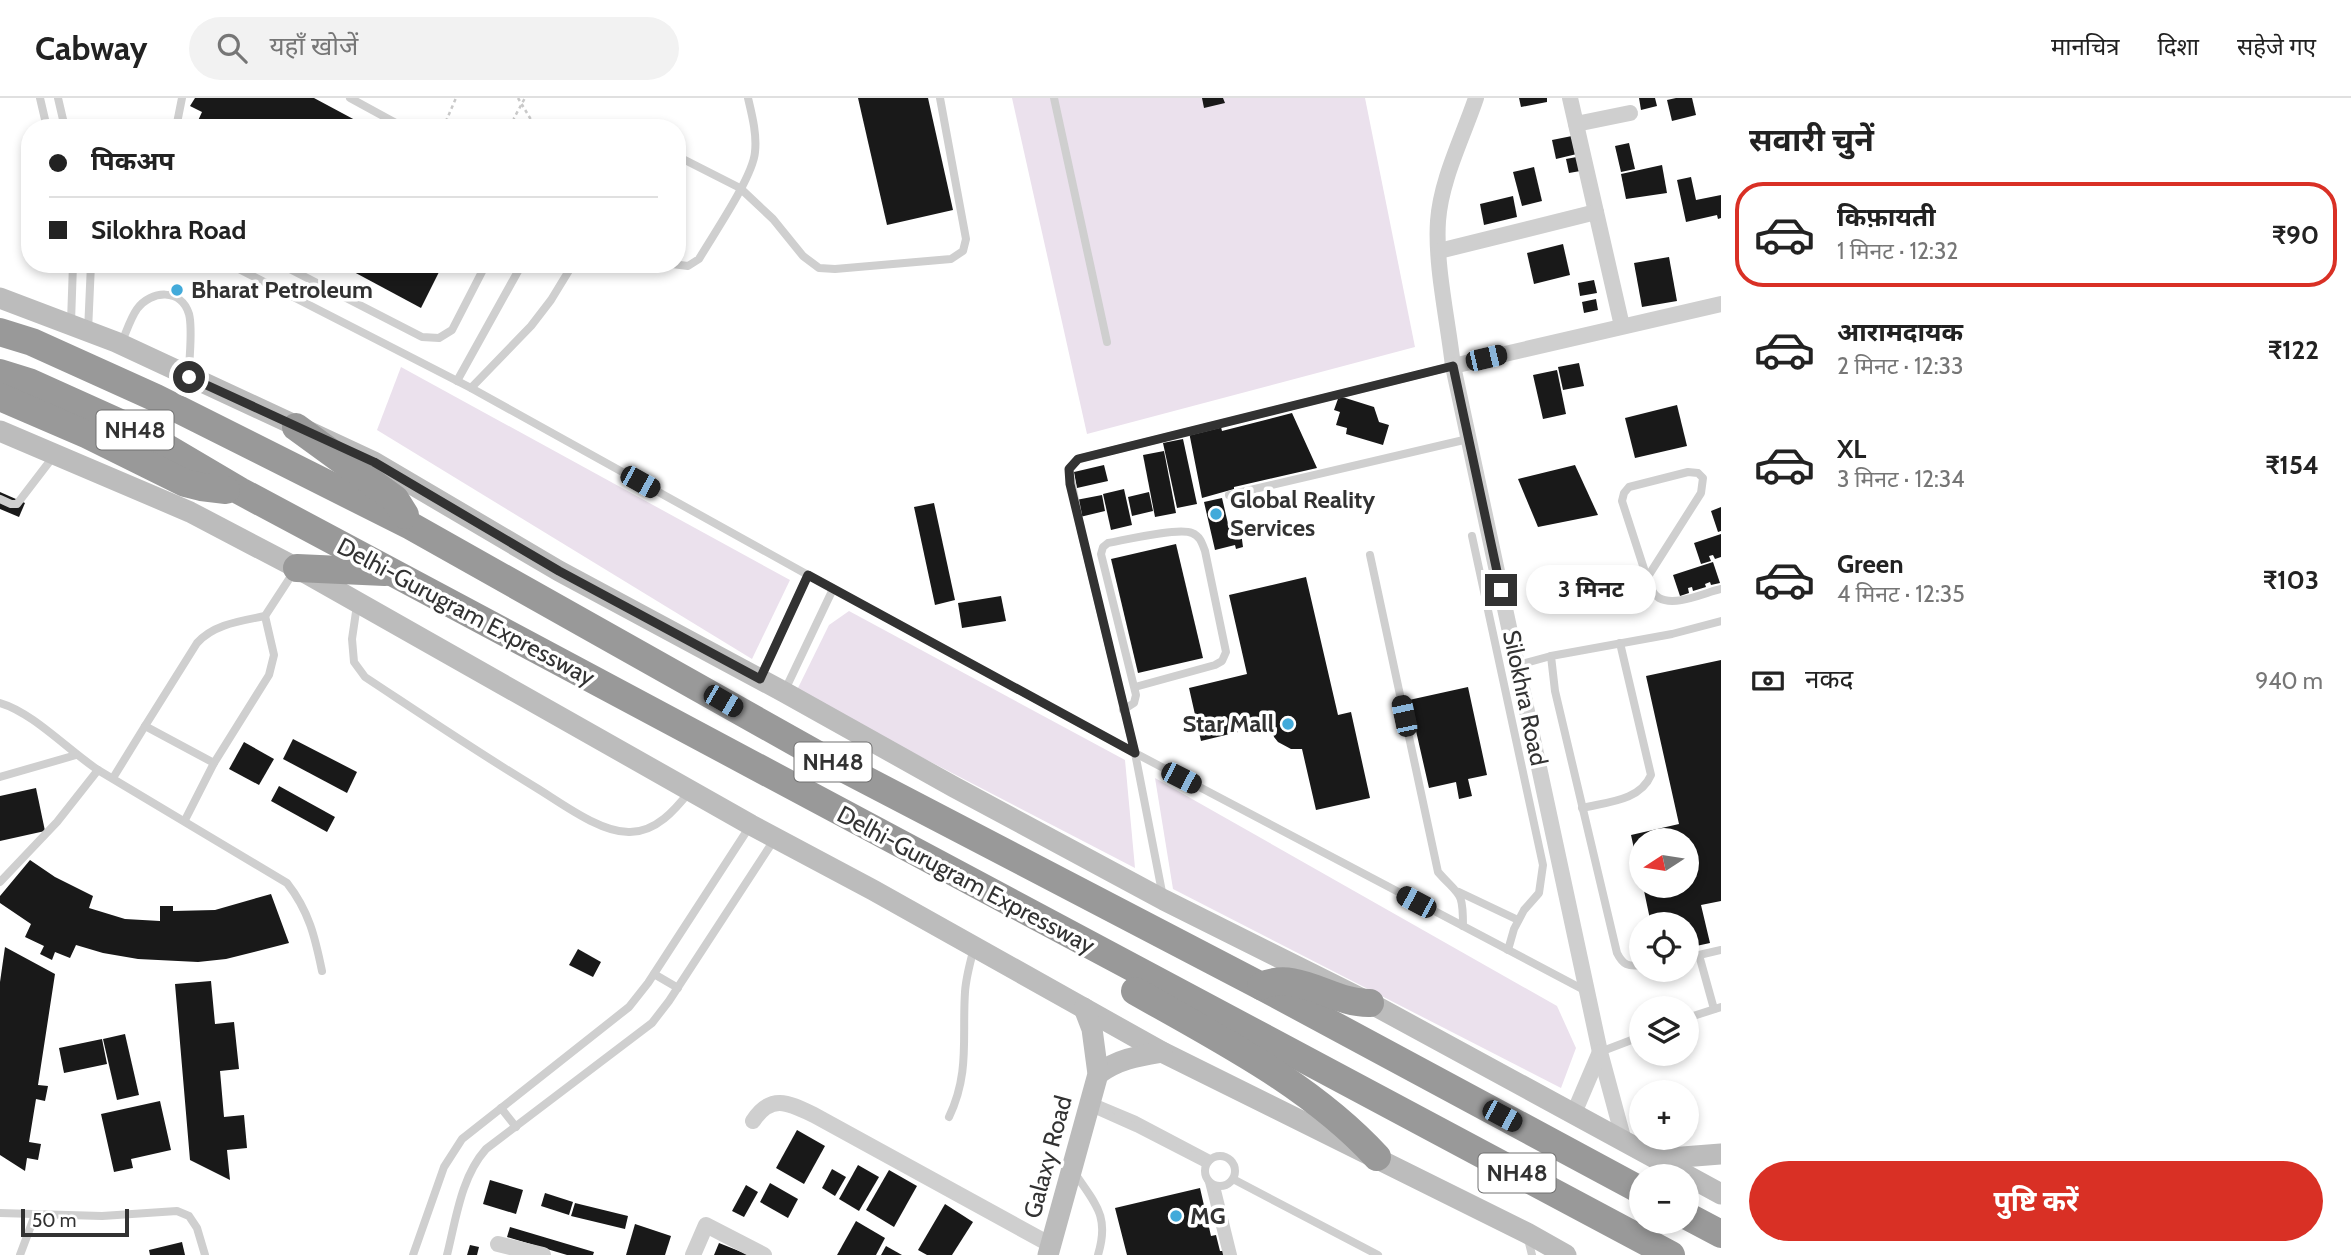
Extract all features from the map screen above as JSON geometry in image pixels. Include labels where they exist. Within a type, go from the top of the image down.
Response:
[{"type":"highway","name":"Delhi-Gurugram Expressway","points":[[0,331],[38,344],[156,398],[411,526],[818,755],[1261,986],[1629,1184]]},
{"type":"highway","name":"Delhi-Gurugram Expressway","points":[[12,377],[140,432],[240,491],[1671,1255]]},
{"type":"highway","points":[[0,397],[65,424],[184,483],[240,491]]},
{"type":"highway","points":[[296,427],[394,499],[411,526]]},
{"type":"highway","points":[[297,568],[391,572]]},
{"type":"highway","points":[[1091,946],[1115,976],[1127,986],[1222,1040],[1327,1110],[1351,1129],[1377,1157]]},
{"type":"highway","points":[[1261,986],[1272,981],[1295,981],[1355,1003],[1370,1003]]},
{"type":"highway","points":[[1699,1222],[1721,1234]]},
{"type":"main road","points":[[0,298],[121,344],[374,462],[559,571],[954,787],[1164,900],[1370,1003],[1721,1194]]},
{"type":"main road","points":[[0,431],[190,512],[297,568],[751,825],[1162,1052],[1377,1157],[1566,1255]]},
{"type":"main road","name":"Galaxy Road","points":[[1049,1250],[1098,1074],[1092,1029],[1084,1008]]},
{"type":"main road","name":"Galaxy Road","points":[[1098,1074],[1109,1065],[1124,1059],[1162,1052]]},
{"type":"main road","points":[[1657,1159],[1721,1154]]},
{"type":"street","name":"Silokhra Road","points":[[1476,98],[1445,186],[1438,220],[1439,251],[1453,366],[1600,1052],[1624,1141]]},
{"type":"street","points":[[1570,98],[1622,326]]},
{"type":"street","points":[[1576,124],[1630,113]]},
{"type":"street","points":[[1439,251],[1596,212]]},
{"type":"street","points":[[1453,366],[1721,304]]},
{"type":"street","points":[[1574,1114],[1600,1052]]},
{"type":"street","points":[[753,1121],[761,1108],[774,1103],[788,1103],[814,1115],[1049,1250]]},
{"type":"street","points":[[694,1255],[706,1225],[764,1255]]},
{"type":"street","points":[[498,1244],[543,1255]]},
{"type":"lane","points":[[40,98],[45,119]]},
{"type":"lane","points":[[58,98],[63,119]]},
{"type":"lane","points":[[178,119],[182,98]]},
{"type":"lane","points":[[350,98],[388,119]]},
{"type":"lane","points":[[686,266],[699,259],[747,176],[755,153],[754,126],[748,98]]},
{"type":"lane","points":[[686,161],[740,188],[773,219],[803,256],[819,268],[951,259],[963,251],[966,239],[940,98]]},
{"type":"lane","points":[[1054,98],[1107,342]]},
{"type":"lane","points":[[74,273],[80,328]]},
{"type":"lane","points":[[80,328],[89,273]]},
{"type":"lane","points":[[247,273],[471,388],[1135,753],[1589,993]]},
{"type":"lane","points":[[298,273],[422,337],[439,338],[452,330],[481,273]]},
{"type":"lane","points":[[457,381],[517,273]]},
{"type":"lane","points":[[471,388],[531,326],[567,273]]},
{"type":"lane","points":[[121,344],[138,308],[166,294],[176,296],[183,300],[190,315],[189,377]]},
{"type":"lane","points":[[1164,900],[1135,753],[1070,484],[1069,469],[1078,459],[1453,366]]},
{"type":"lane","points":[[1229,495],[1468,439]]},
{"type":"lane","points":[[0,499],[11,504],[17,503],[55,454]]},
{"type":"lane","points":[[1647,579],[1701,493],[1703,478],[1698,473],[1688,472],[1629,487],[1622,501],[1647,579],[1652,592],[1660,599],[1675,601],[1721,589]]},
{"type":"lane","points":[[1123,710],[1134,703],[1136,695],[1101,554],[1103,547],[1108,543],[1167,533],[1192,532],[1200,538],[1205,551],[1226,652],[1222,661],[1214,665],[1135,687]]},
{"type":"lane","points":[[1472,536],[1543,865],[1539,893],[1518,920],[1508,950]]},
{"type":"lane","points":[[1370,555],[1438,872],[1459,892],[1518,920]]},
{"type":"lane","points":[[113,778],[197,643],[206,633],[221,626],[265,616],[297,568]]},
{"type":"lane","points":[[760,679],[808,575]]},
{"type":"lane","points":[[784,692],[834,589]]},
{"type":"lane","points":[[358,603],[352,639],[354,662],[365,677],[578,814],[611,828],[629,832],[646,830],[675,810],[691,789]]},
{"type":"lane","points":[[185,820],[214,762],[269,674],[274,654],[265,616]]},
{"type":"lane","points":[[1518,665],[1551,656],[1672,634],[1721,621]]},
{"type":"lane","points":[[1582,808],[1634,795],[1647,784],[1651,775],[1620,643]]},
{"type":"lane","points":[[1551,656],[1555,691],[1617,953],[1622,963],[1629,966]]},
{"type":"lane","points":[[0,703],[15,707],[98,770],[287,883],[303,903],[323,971]]},
{"type":"lane","points":[[145,726],[214,762]]},
{"type":"lane","points":[[0,777],[76,755]]},
{"type":"lane","points":[[0,882],[57,822],[98,770]]},
{"type":"lane","points":[[414,1255],[444,1167],[462,1139],[628,1007],[654,974],[751,825]]},
{"type":"lane","points":[[447,1255],[467,1181],[475,1162],[486,1149],[652,1023],[678,988],[776,838]]},
{"type":"lane","points":[[1459,892],[1463,903],[1463,926]]},
{"type":"lane","points":[[949,1117],[960,1095],[965,990],[974,946]]},
{"type":"lane","points":[[1699,1014],[1718,1008],[1699,955],[1721,950]]},
{"type":"lane","points":[[654,974],[678,988]]},
{"type":"lane","points":[[1600,1052],[1629,1041]]},
{"type":"lane","points":[[1089,1104],[1136,1120],[1208,1161]]},
{"type":"lane","points":[[501,1108],[516,1127]]},
{"type":"lane","points":[[1213,1184],[1226,1185],[1233,1179],[1235,1168],[1230,1159],[1220,1155],[1208,1161],[1204,1173],[1213,1184],[1233,1255]]},
{"type":"lane","points":[[1072,1168],[1100,1211],[1102,1241],[1098,1255]]},
{"type":"lane","points":[[1233,1179],[1378,1255]]},
{"type":"lane","points":[[1213,1184],[1227,1254]]},
{"type":"lane","points":[[0,1213],[102,1216],[177,1211],[189,1216],[197,1228],[205,1255]]},
{"type":"lane","points":[[20,1255],[35,1215]]},
{"type":"lane","points":[[1527,1233],[1532,1255]]},
{"type":"path","points":[[447,119],[456,98]]},
{"type":"path","points":[[518,98],[530,119]]},
{"type":"path","points":[[514,119],[525,98]]},
{"type":"shaded area","points":[[1012,98],[1365,98],[1415,347],[1087,434]]},
{"type":"shaded area","points":[[401,367],[790,580],[752,659],[377,430]]},
{"type":"shaded area","points":[[849,611],[1125,760],[1135,868],[796,692],[829,625]]},
{"type":"shaded area","points":[[1155,778],[1557,1006],[1576,1048],[1561,1088],[1173,889]]},
{"type":"building","points":[[195,98],[314,98],[353,119],[199,119],[202,112],[190,106]]},
{"type":"building","points":[[858,98],[928,98],[953,210],[887,225]]},
{"type":"building","points":[[1202,98],[1223,98],[1225,103],[1204,108]]},
{"type":"building","points":[[1519,98],[1547,98],[1547,102],[1521,107]]},
{"type":"building","points":[[1639,98],[1655,98],[1657,106],[1641,110]]},
{"type":"building","points":[[1692,98],[1696,115],[1672,121],[1667,100]]},
{"type":"building","points":[[1577,135],[1581,153],[1556,159],[1552,140]]},
{"type":"building","points":[[1629,143],[1635,169],[1621,172],[1615,146]]},
{"type":"building","points":[[1582,156],[1586,170],[1569,173],[1566,159]]},
{"type":"building","points":[[1662,165],[1667,193],[1626,199],[1621,174]]},
{"type":"building","points":[[1534,167],[1542,201],[1522,206],[1513,172]]},
{"type":"building","points":[[1691,177],[1696,200],[1721,195],[1721,218],[1718,219],[1717,215],[1686,222],[1677,180]]},
{"type":"building","points":[[1513,196],[1517,217],[1484,225],[1480,204]]},
{"type":"building","points":[[1563,244],[1570,275],[1534,284],[1527,253]]},
{"type":"building","points":[[1669,257],[1677,301],[1642,307],[1634,263]]},
{"type":"building","points":[[356,273],[438,273],[421,308]]},
{"type":"building","points":[[1594,280],[1597,293],[1580,296],[1578,283]]},
{"type":"building","points":[[1596,299],[1598,310],[1584,313],[1582,302]]},
{"type":"building","points":[[1579,363],[1584,386],[1563,390],[1558,367]]},
{"type":"building","points":[[1557,370],[1566,414],[1543,419],[1533,375]]},
{"type":"building","points":[[1339,396],[1374,407],[1379,422],[1389,425],[1383,445],[1346,434],[1347,428],[1336,425],[1340,412],[1334,410]]},
{"type":"building","points":[[1677,405],[1687,446],[1635,458],[1625,418]]},
{"type":"building","points":[[1292,413],[1317,468],[1234,487],[1202,498],[1189,432],[1221,427],[1222,431]]},
{"type":"building","points":[[1183,439],[1197,504],[1177,508],[1163,443]]},
{"type":"building","points":[[1164,451],[1176,513],[1155,517],[1143,455]]},
{"type":"building","points":[[1104,465],[1108,481],[1077,488],[1074,472]]},
{"type":"building","points":[[1575,465],[1598,515],[1538,527],[1518,479]]},
{"type":"building","points":[[1124,489],[1132,525],[1111,530],[1103,494]]},
{"type":"building","points":[[0,492],[25,503],[19,517],[0,509]]},
{"type":"building","points":[[1149,492],[1153,511],[1132,516],[1128,497]]},
{"type":"building","points":[[1102,495],[1105,511],[1080,517],[1076,500]]},
{"type":"building","name":"Global Reality Services","points":[[1222,498],[1229,528],[1240,525],[1243,547],[1236,549],[1235,545],[1215,550],[1204,502]]},
{"type":"building","points":[[934,503],[955,600],[935,605],[914,507]]},
{"type":"building","points":[[1721,507],[1721,531],[1718,532],[1711,511]]},
{"type":"building","points":[[1721,534],[1721,557],[1715,559],[1713,555],[1709,556],[1711,561],[1701,564],[1694,543]]},
{"type":"building","points":[[1176,544],[1203,658],[1138,673],[1111,559]]},
{"type":"building","points":[[1713,562],[1720,583],[1711,585],[1710,582],[1705,584],[1706,587],[1693,591],[1692,587],[1688,588],[1689,593],[1680,596],[1673,575]]},
{"type":"building","points":[[1306,577],[1338,715],[1351,712],[1370,798],[1316,810],[1302,749],[1291,749],[1278,742],[1271,724],[1201,741],[1189,688],[1247,674],[1229,595]]},
{"type":"building","points":[[1001,596],[1006,621],[962,628],[958,603]]},
{"type":"building","points":[[1721,660],[1721,901],[1701,905],[1710,943],[1699,945],[1699,912],[1648,912],[1646,898],[1699,898],[1699,828],[1662,828],[1679,824],[1646,676]]},
{"type":"building","points":[[1468,687],[1487,775],[1468,779],[1472,796],[1459,799],[1456,782],[1429,788],[1409,700]]},
{"type":"building","points":[[293,739],[357,772],[347,793],[283,759]]},
{"type":"building","points":[[244,742],[274,759],[259,785],[229,769]]},
{"type":"building","points":[[279,786],[335,817],[327,832],[271,801]]},
{"type":"building","points":[[36,788],[45,831],[0,841],[0,796]]},
{"type":"building","points":[[30,860],[55,877],[93,896],[89,908],[125,919],[160,921],[160,906],[173,906],[173,911],[215,910],[271,894],[289,943],[226,959],[198,962],[138,959],[76,945],[70,958],[55,952],[52,960],[40,954],[44,946],[25,937],[31,924],[0,903],[0,896]]},
{"type":"building","points":[[5,947],[55,974],[38,1085],[48,1086],[45,1101],[36,1099],[29,1142],[41,1144],[38,1160],[27,1158],[25,1171],[0,1155],[0,982]]},
{"type":"building","points":[[578,949],[601,962],[593,977],[569,965]]},
{"type":"building","points":[[211,981],[215,1024],[234,1022],[239,1069],[220,1071],[224,1117],[244,1115],[247,1148],[227,1150],[230,1180],[190,1160],[175,984]]},
{"type":"building","points":[[125,1034],[139,1095],[117,1100],[103,1039]]},
{"type":"building","points":[[102,1039],[107,1064],[64,1073],[59,1048]]},
{"type":"building","points":[[160,1101],[171,1150],[131,1159],[133,1168],[114,1172],[101,1114]]},
{"type":"building","points":[[797,1130],[825,1146],[804,1184],[776,1168]]},
{"type":"building","points":[[858,1165],[879,1177],[859,1211],[839,1199]]},
{"type":"building","points":[[832,1169],[846,1177],[835,1196],[822,1188]]},
{"type":"building","points":[[889,1170],[917,1186],[894,1227],[866,1210]]},
{"type":"building","points":[[490,1180],[523,1190],[516,1214],[483,1204]]},
{"type":"building","points":[[770,1183],[798,1199],[788,1218],[760,1202]]},
{"type":"building","points":[[746,1185],[758,1192],[744,1217],[732,1211]]},
{"type":"building","points":[[1200,1188],[1211,1236],[1216,1235],[1220,1251],[1224,1251],[1225,1255],[1127,1255],[1115,1208]]},
{"type":"building","points":[[545,1193],[573,1202],[569,1215],[541,1206]]},
{"type":"building","points":[[575,1203],[628,1216],[625,1229],[571,1216]]},
{"type":"building","points":[[945,1204],[973,1222],[952,1255],[927,1255],[918,1250]]},
{"type":"building","points":[[856,1221],[885,1238],[876,1255],[837,1255]]},
{"type":"building","points":[[635,1224],[671,1236],[665,1255],[626,1255]]},
{"type":"building","points":[[510,1227],[594,1252],[593,1255],[567,1255],[507,1237]]},
{"type":"building","points":[[182,1242],[185,1255],[150,1255],[149,1250]]},
{"type":"building","points":[[719,1243],[749,1255],[714,1255]]},
{"type":"building","points":[[470,1245],[479,1247],[477,1255],[467,1255]]},
{"type":"building","points":[[886,1246],[902,1255],[881,1255]]},
{"type":"place","name":"Bharat Petroleum","points":[[177,290]]},
{"type":"place","name":"Global Reality Services","points":[[1216,514]]},
{"type":"place","name":"Star Mall","points":[[1288,724]]},
{"type":"place","name":"MG","points":[[1176,1216]]},
{"type":"route","points":[[189,377],[374,462],[559,571],[760,679],[808,575],[1135,753],[1070,484],[1069,469],[1078,459],[1453,366],[1501,590]]}]
